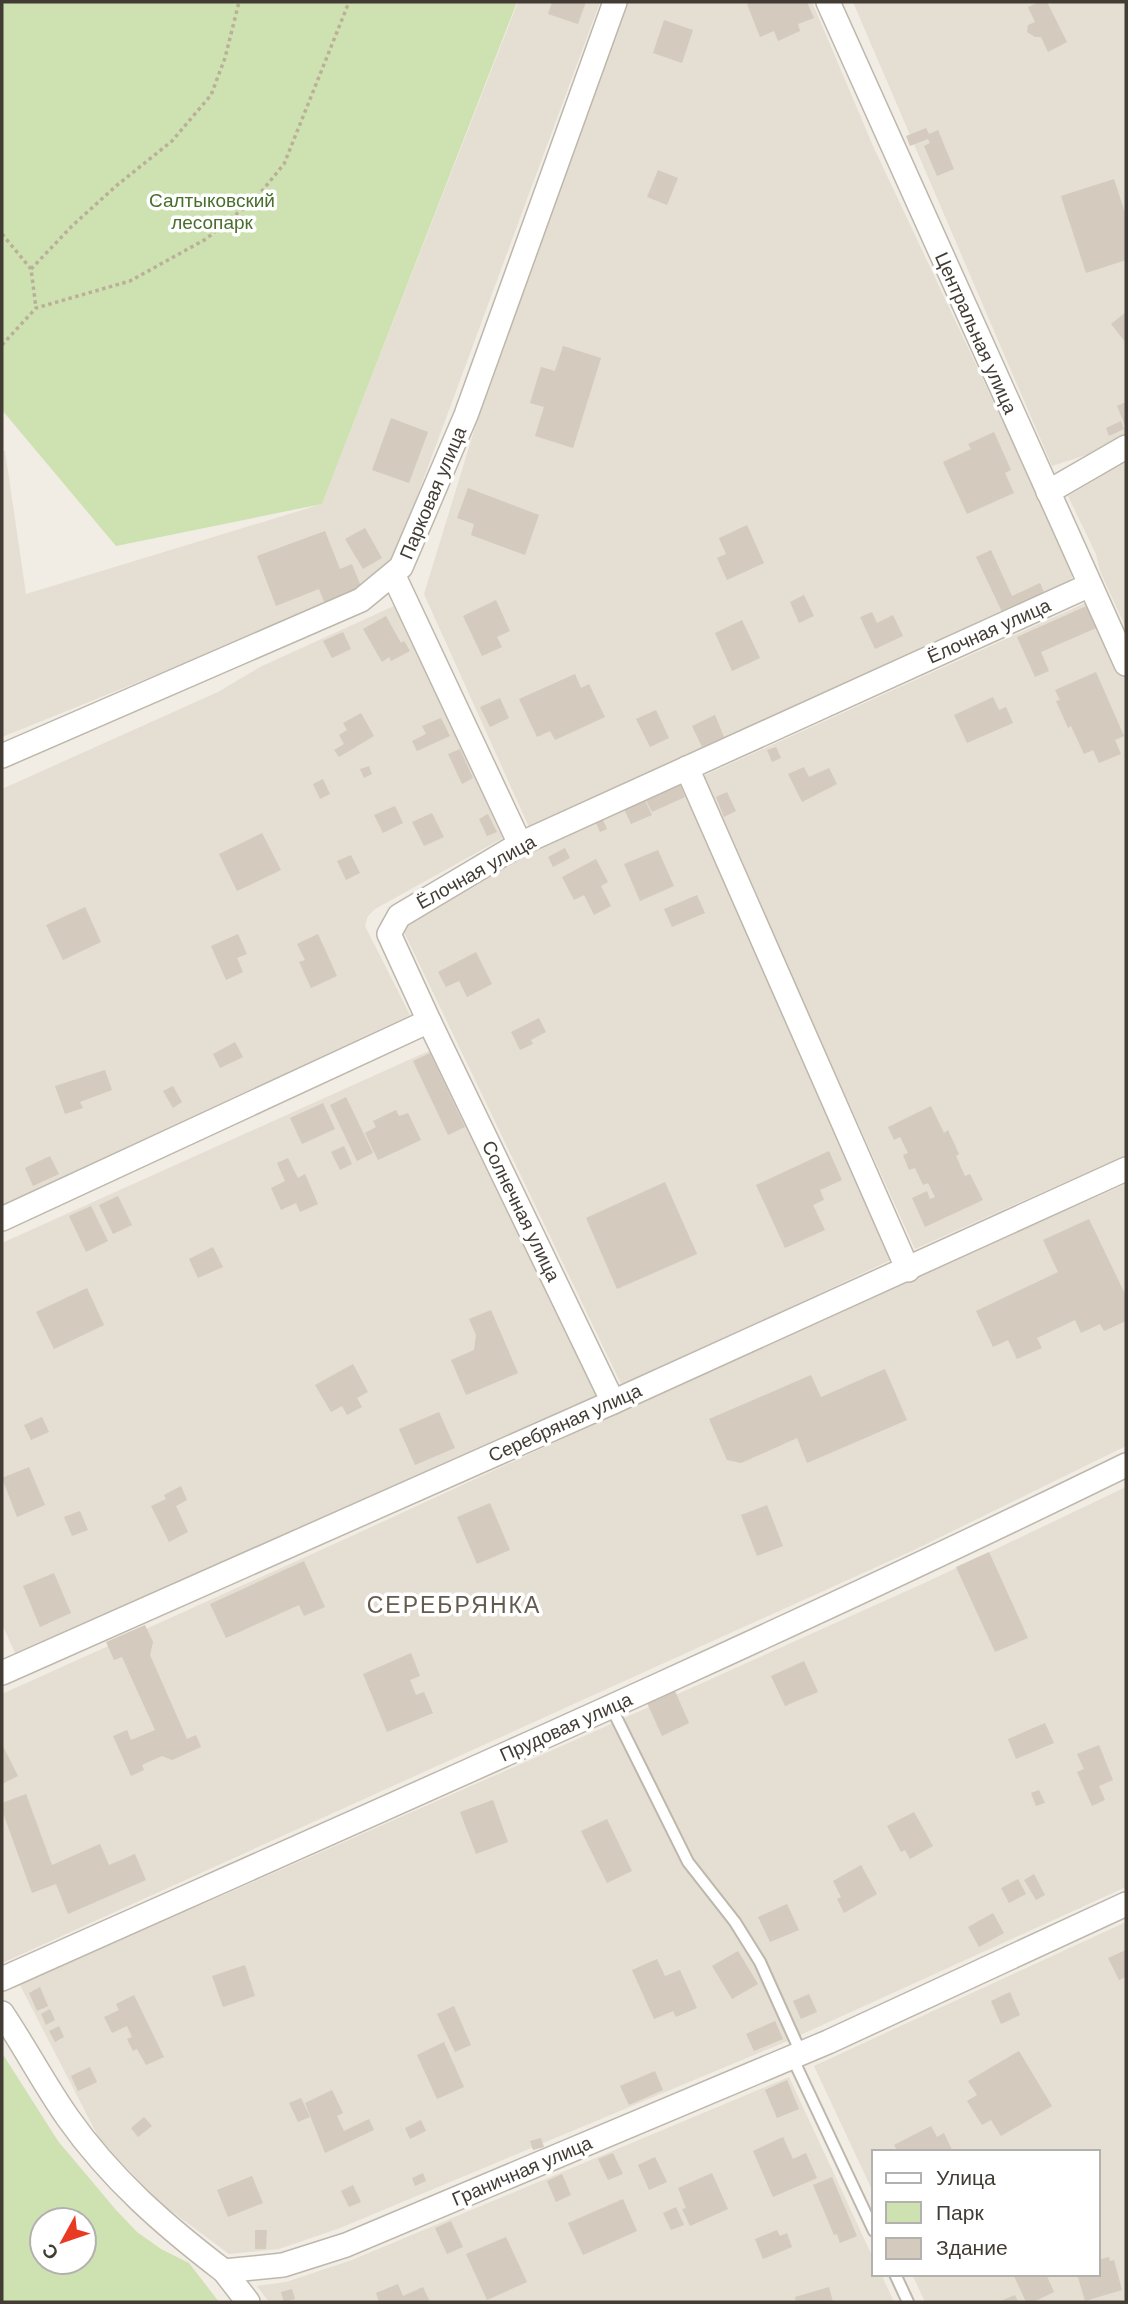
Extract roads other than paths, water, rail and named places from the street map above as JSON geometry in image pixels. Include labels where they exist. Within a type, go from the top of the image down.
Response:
[{"type":"street","name":"Парковая улица","points":[[2,756],[361,600],[401,567],[466,415],[615,2]]},
{"type":"street","name":"Центральная улица","points":[[828,2],[1126,664]]},
{"type":"street","points":[[1048,492],[1126,447]]},
{"type":"street","points":[[393,574],[520,844]]},
{"type":"street","name":"Ёлочная улица","points":[[429,1021],[389,934],[399,916],[520,844],[1090,585]]},
{"type":"street","points":[[687,768],[908,1270]]},
{"type":"street","points":[[2,1219],[429,1021]]},
{"type":"street","name":"Солнечная улица","points":[[429,1021],[613,1402]]},
{"type":"street","name":"Серебряная улица","points":[[2,1672],[908,1270],[1126,1169]]},
{"type":"street","name":"Прудовая улица","points":[[2,1979],[611,1707],[923,1564],[1126,1465]]},
{"type":"street","name":"Граничная улица","points":[[224,2271],[283,2265],[346,2245],[796,2055],[1126,1904]]},
{"type":"street","points":[[2,2013],[67,2117],[111,2172],[170,2230],[224,2271],[248,2302]]},
{"type":"lane","points":[[611,1707],[688,1862],[735,1922],[760,1962],[796,2055],[872,2226]]},
{"type":"lane","points":[[896,2276],[908,2302]]},
{"type":"district","name":"СЕРЕБРЯНКА","points":[[454,1605]]},
{"type":"park label","name":"Салтыковский лесопарк","points":[[212,211]]}]
